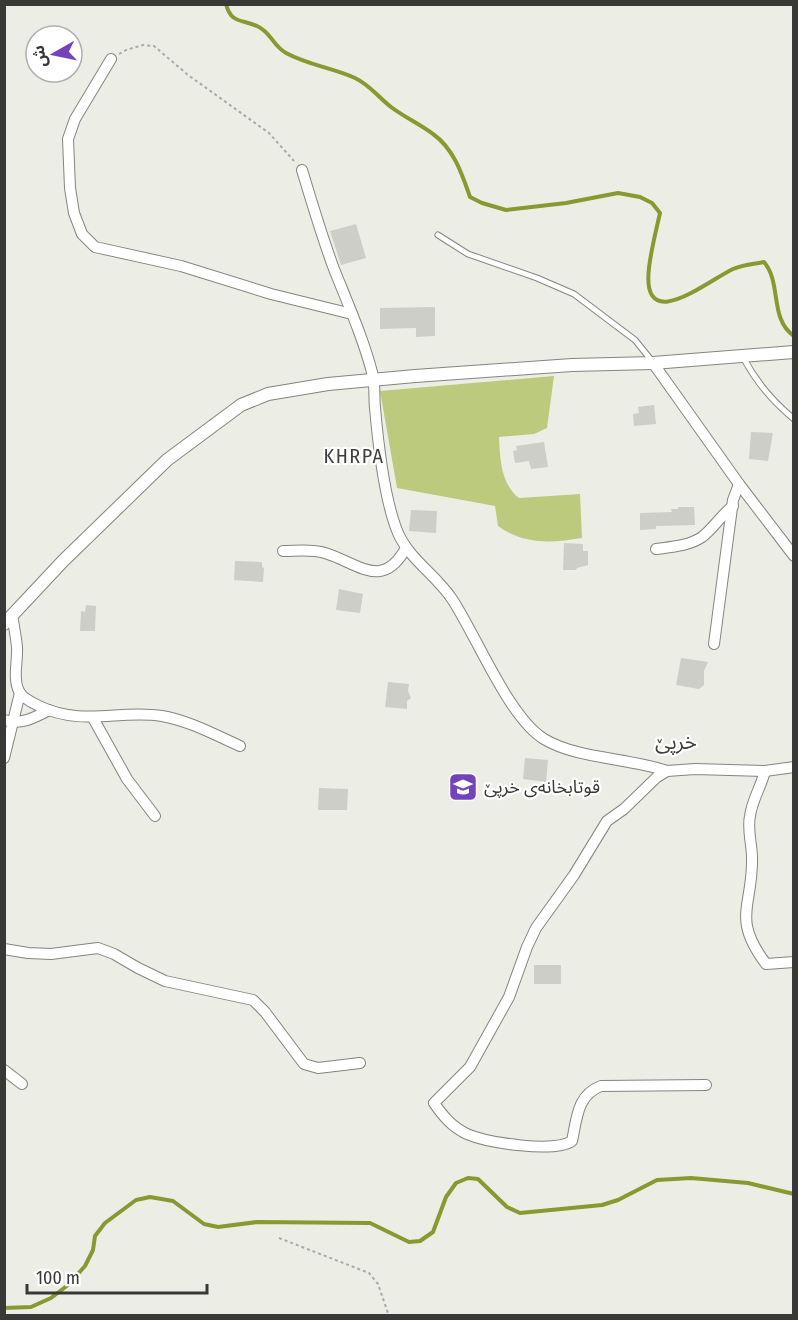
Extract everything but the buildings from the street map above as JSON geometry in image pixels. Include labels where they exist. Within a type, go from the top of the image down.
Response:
[{"type":"street","points":[[111,58],[75,119],[68,139],[70,188],[74,213],[82,234],[95,247],[181,266],[271,294],[352,314]]},
{"type":"street","points":[[302,170],[332,263],[369,360],[388,492],[398,533],[406,548],[433,575],[452,599],[506,692],[534,732],[545,740],[573,750],[667,771],[694,769],[765,771],[794,767]]},
{"type":"street","points":[[4,758],[9,721],[20,693],[16,671],[17,645],[8,619],[63,561],[167,460],[241,405],[268,394],[373,379],[519,368],[653,363],[793,352]]},
{"type":"street","points":[[653,363],[739,484],[794,556]]},
{"type":"street","points":[[714,644],[733,506],[739,484]]},
{"type":"street","points":[[656,549],[689,543],[701,537],[722,514],[733,506]]},
{"type":"street","points":[[283,551],[314,551],[339,559],[364,571],[374,572],[392,567],[406,548]]},
{"type":"street","points":[[20,693],[30,701],[49,710],[93,718],[163,716],[198,727],[240,746]]},
{"type":"street","points":[[9,721],[29,721],[49,710]]},
{"type":"street","points":[[93,718],[127,779],[155,816]]},
{"type":"street","points":[[667,771],[607,821],[574,875],[536,927],[509,998],[470,1067],[434,1103],[447,1121],[468,1134],[511,1145],[556,1146],[572,1141],[581,1104],[589,1090],[601,1086],[706,1084]]},
{"type":"street","points":[[765,771],[749,818],[752,857],[745,911],[746,925],[750,940],[766,964],[794,962]]},
{"type":"street","points":[[4,949],[51,954],[98,948],[165,981],[253,1000],[265,1012],[304,1064],[318,1068],[360,1063]]},
{"type":"street","points":[[4,1070],[22,1084]]},
{"type":"lane","points":[[438,235],[468,254],[537,278],[574,294],[634,340],[653,363]]},
{"type":"lane","points":[[742,355],[753,378],[776,404],[794,419]]},
{"type":"path","points":[[111,58],[143,45],[154,46],[188,75],[269,133],[302,170]]},
{"type":"path","points":[[279,1238],[369,1273],[378,1284],[389,1316]]},
{"type":"green space","points":[[554,376],[547,428],[534,434],[499,437],[501,462],[508,486],[519,498],[580,494],[582,538],[538,541],[518,537],[498,526],[495,506],[397,488],[380,391]]},
{"type":"waterway","points":[[226,4],[234,18],[262,29],[286,53],[360,81],[391,107],[433,134],[452,154],[470,197],[482,203],[506,210],[566,203],[618,193],[640,197],[652,203],[660,213],[649,268],[649,288],[655,299],[665,302],[678,299],[733,269],[764,262],[773,280],[781,320],[794,336]]},
{"type":"waterway","points":[[4,1308],[31,1307],[51,1298],[68,1285],[85,1266],[93,1250],[95,1236],[105,1223],[136,1200],[150,1197],[173,1201],[204,1224],[218,1227],[257,1222],[370,1223],[409,1242],[420,1241],[433,1232],[446,1197],[456,1183],[468,1178],[478,1179],[507,1207],[520,1213],[602,1205],[618,1200],[657,1180],[691,1178],[748,1183],[794,1194]]},
{"type":"place","name":"قوتابخانەی خرپێ","points":[[463,787]]},
{"type":"district","name":"KHRPA","points":[[354,456]]},
{"type":"district","name":"خرپێ","points":[[676,742]]}]
